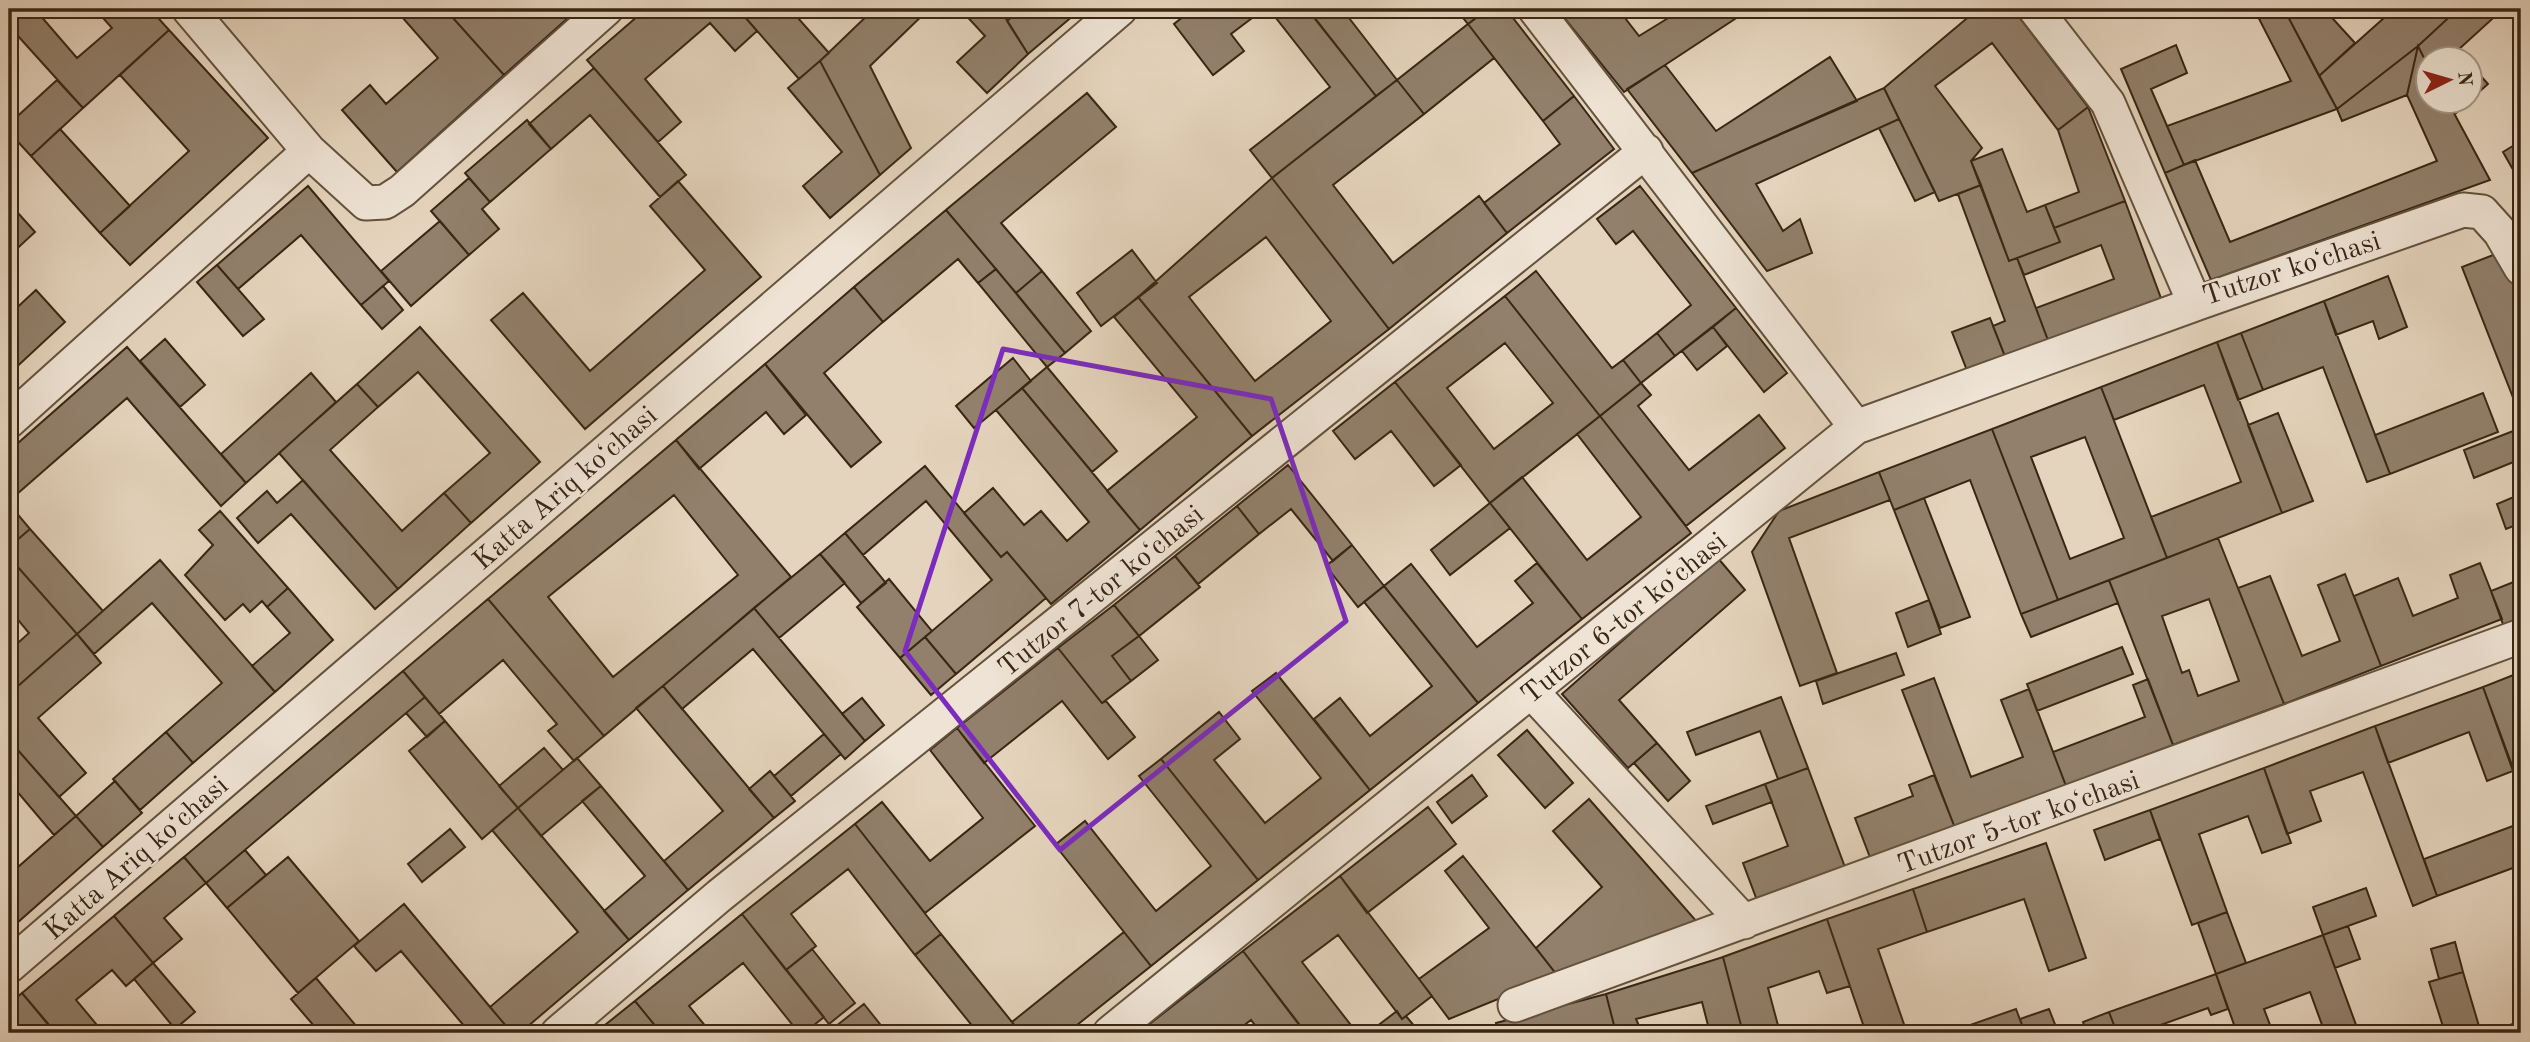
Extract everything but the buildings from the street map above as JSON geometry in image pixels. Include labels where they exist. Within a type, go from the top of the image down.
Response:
[{"type":"street","points":[[188,9],[309,151],[366,203],[385,202],[402,191],[606,9]]},
{"type":"street","name":"Katta Ariq koʻchasi","points":[[9,966],[1120,9]]},
{"type":"street","points":[[1535,9],[1856,427]]},
{"type":"street","name":"Tutzor koʻchasi","points":[[2035,9],[2108,103],[2194,304],[2463,210],[2482,212],[2500,232],[2521,268]]},
{"type":"street","points":[[9,421],[309,151]]},
{"type":"street","name":"Tutzor 7-tor koʻchasi","points":[[558,1033],[719,896],[1646,152]]},
{"type":"street","name":"Tutzor 6-tor koʻchasi","points":[[1110,1033],[1856,427],[2194,304]]},
{"type":"street","name":"Tutzor 5-tor koʻchasi","points":[[1515,1005],[2521,636]]},
{"type":"street","points":[[1531,691],[1744,922]]},
{"type":"highlighted area","points":[[1003,349],[1271,399],[1346,621],[1060,850],[905,651]]}]
